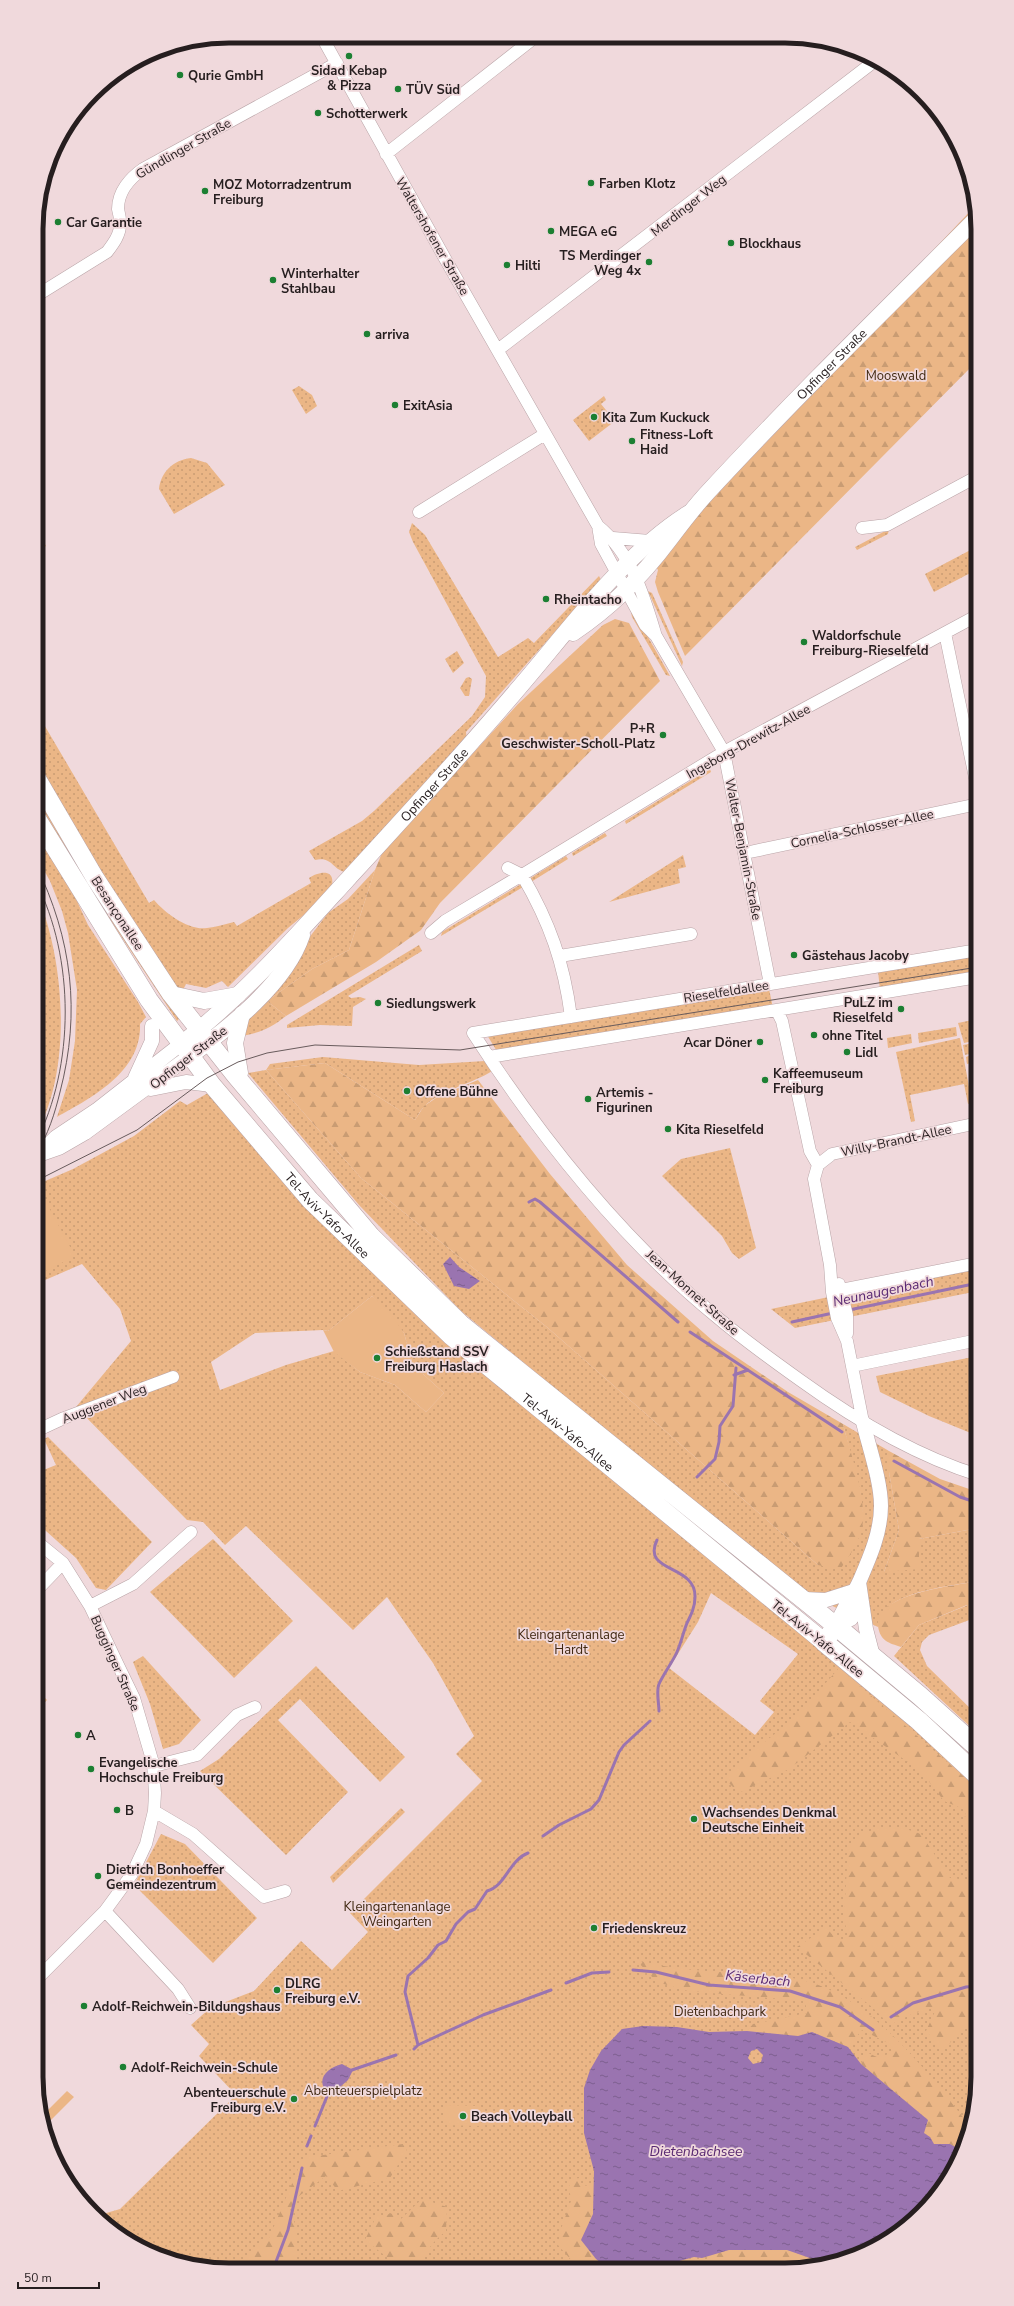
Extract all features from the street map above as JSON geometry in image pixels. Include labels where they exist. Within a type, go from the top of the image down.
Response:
[{"type":"highway","name":"Tel-Aviv-Yafo-Allee","points":[[836,1626],[873,1656],[971,1742]]},
{"type":"highway","name":"Tel-Aviv-Yafo-Allee","points":[[824,1642],[919,1721],[971,1769]]},
{"type":"main road","name":"Opfinger Straße","points":[[561,640],[596,618],[631,585],[670,540],[689,512],[774,420],[971,224]]},
{"type":"main road","name":"Opfinger Straße","points":[[204,1036],[240,994],[305,926],[561,640],[629,563],[644,541],[689,512]]},
{"type":"main road","name":"Besançonallee","points":[[43,789],[95,878],[171,994],[204,1036]]},
{"type":"main road","name":"Besançonallee","points":[[43,828],[149,1000],[185,1050]]},
{"type":"main road","name":"Opfinger Straße","points":[[185,1050],[204,1036],[242,1014],[285,970],[298,948],[305,926]]},
{"type":"main road","points":[[171,994],[204,1001],[240,994]]},
{"type":"main road","points":[[149,1000],[152,1026]]},
{"type":"main road","points":[[242,1014],[235,1043],[240,1073],[253,1096]]},
{"type":"main road","name":"Tel-Aviv-Yafo-Allee","points":[[204,1036],[365,1230],[461,1324],[836,1626]]},
{"type":"main road","name":"Tel-Aviv-Yafo-Allee","points":[[185,1050],[212,1085],[310,1200],[451,1336],[824,1642]]},
{"type":"main road","points":[[824,1642],[836,1626]]},
{"type":"street","name":"Waltershofener Straße","points":[[325,43],[386,154],[499,349],[545,434],[598,526],[601,544],[617,575],[631,585]]},
{"type":"street","points":[[386,154],[528,43]]},
{"type":"street","name":"Gündlinger Straße","points":[[43,292],[107,252],[114,242],[120,225],[118,208],[121,195],[131,177],[337,63]]},
{"type":"street","name":"Merdinger Weg","points":[[499,349],[871,64]]},
{"type":"street","points":[[419,512],[545,434]]},
{"type":"street","points":[[862,528],[887,525],[971,480]]},
{"type":"street","name":"Waltershofener Straße","points":[[598,526],[613,538],[629,563],[631,585]]},
{"type":"street","points":[[613,538],[644,541]]},
{"type":"street","name":"Walter-Benjamin-Straße","points":[[631,585],[656,636],[724,752],[770,984]]},
{"type":"street","name":"Ingeborg-Drewitz-Allee","points":[[431,933],[445,921],[724,752],[971,619]]},
{"type":"street","points":[[945,633],[971,758]]},
{"type":"street","name":"Cornelia-Schlosser-Allee","points":[[745,853],[971,805]]},
{"type":"street","points":[[508,868],[522,875],[540,906],[560,956],[567,986],[571,1017]]},
{"type":"street","points":[[560,956],[691,934]]},
{"type":"street","name":"Rieselfeldallee","points":[[473,1033],[971,951]]},
{"type":"street","points":[[489,1057],[971,978]]},
{"type":"street","points":[[777,1011],[782,1021],[810,1151],[818,1165],[814,1179],[830,1265],[840,1298],[842,1317],[881,1505],[876,1536],[858,1592],[851,1620],[836,1626]]},
{"type":"street","points":[[152,1026],[152,1041],[138,1087],[162,1086],[186,1082],[212,1085]]},
{"type":"street","name":"Jean-Monnet-Straße","points":[[473,1033],[563,1158],[613,1218],[664,1269],[717,1318],[815,1391],[864,1422],[908,1446],[971,1472]]},
{"type":"street","name":"Opfinger Straße","points":[[43,1153],[59,1148],[78,1137],[185,1050]]},
{"type":"street","name":"Willy-Brandt-Allee","points":[[818,1165],[832,1154],[971,1124]]},
{"type":"street","points":[[840,1298],[971,1265]]},
{"type":"street","points":[[852,1366],[971,1341]]},
{"type":"street","name":"Auggener Weg","points":[[43,1428],[64,1418],[173,1377]]},
{"type":"street","name":"Bugginger Straße","points":[[90,1606],[132,1584],[191,1532]]},
{"type":"street","name":"Bugginger Straße","points":[[43,1547],[63,1563],[90,1606],[134,1698],[154,1766],[154,1811],[146,1844],[132,1874],[104,1911],[43,1973]]},
{"type":"street","points":[[43,1583],[63,1563]]},
{"type":"street","points":[[804,1599],[826,1600],[858,1592]]},
{"type":"street","points":[[858,1592],[873,1656]]},
{"type":"street","points":[[154,1766],[197,1755],[237,1715],[255,1707]]},
{"type":"street","points":[[154,1811],[193,1834],[264,1897],[286,1891]]},
{"type":"street","points":[[104,1911],[178,1989],[190,2008]]},
{"type":"green space","points":[[970,211],[971,216],[923,261]]},
{"type":"green space","name":"Mooswald","points":[[971,233],[971,367],[685,656],[658,592],[655,582],[658,570],[655,565],[688,524],[865,339]]},
{"type":"green space","points":[[299,386],[312,395],[317,406],[306,414],[292,390]]},
{"type":"green space","name":"Kita Zum Kuckuck","points":[[604,396],[606,400],[601,404],[615,421],[589,441],[573,420]]},
{"type":"green space","points":[[191,458],[207,463],[225,485],[174,514],[159,489],[160,483],[165,472],[173,464]]},
{"type":"green space","points":[[412,523],[425,535],[498,657],[528,638],[534,643],[599,576],[601,580],[466,732],[467,742],[345,872],[337,868],[329,861],[321,859],[315,860],[309,851],[362,821],[374,811],[472,716],[485,697],[486,676],[413,542],[409,532]]},
{"type":"green space","points":[[889,529],[888,534],[857,550],[855,547]]},
{"type":"green space","points":[[43,541],[46,546],[43,548]]},
{"type":"green space","points":[[971,550],[971,573],[934,592],[925,574]]},
{"type":"green space","points":[[648,591],[652,593],[683,662],[682,666]]},
{"type":"green space","points":[[631,612],[639,621],[670,676],[666,675],[632,617]]},
{"type":"green space","points":[[615,619],[629,623],[660,681],[440,903],[421,930],[376,962],[286,1016],[267,1001],[312,969],[349,950],[382,853],[518,704],[603,625]]},
{"type":"green space","points":[[457,651],[464,663],[453,673],[445,659]]},
{"type":"green space","points":[[469,677],[472,679],[469,696],[465,696],[460,688],[466,678]]},
{"type":"green space","points":[[43,723],[149,903],[154,900],[164,910],[185,924],[193,927],[210,928],[234,922],[237,926],[311,883],[309,878],[321,873],[331,876],[332,885],[305,914],[288,928],[228,987],[222,981],[206,988],[186,984],[182,992],[168,979],[43,777]]},
{"type":"green space","points":[[710,769],[711,772],[626,824],[625,821]]},
{"type":"green space","points":[[43,799],[180,1018],[177,1021],[107,915],[75,871],[43,817]]},
{"type":"green space","points":[[605,833],[607,836],[573,856],[572,853]]},
{"type":"green space","points":[[43,841],[70,886],[88,925],[138,1002],[146,1017],[140,1024],[138,1041],[133,1056],[124,1069],[113,1081],[100,1091],[57,1117],[69,1080],[75,1041],[77,990],[68,933],[62,911],[50,881],[43,868]]},
{"type":"green space","points":[[683,855],[686,867],[678,869],[680,883],[609,902]]},
{"type":"green space","points":[[566,856],[568,859],[531,882],[529,879]]},
{"type":"green space","points":[[375,870],[349,950],[312,969],[267,1001],[286,1016],[264,1030],[253,1034],[240,1036],[243,1024],[328,913],[348,899]]},
{"type":"green space","points":[[521,884],[523,887],[441,936],[442,932]]},
{"type":"green space","points":[[43,911],[53,949],[61,1013],[60,1046],[56,1078],[48,1108],[43,1119]]},
{"type":"green space","points":[[419,945],[422,951],[348,996],[351,998],[360,997],[366,999],[353,1007],[352,1026],[320,1025],[287,1028],[287,1025]]},
{"type":"green space","points":[[971,956],[971,975],[880,990],[878,971]]},
{"type":"green space","points":[[769,989],[773,1008],[498,1053],[487,1035]]},
{"type":"green space","points":[[971,1020],[971,1042],[964,1043],[958,1023]]},
{"type":"green space","points":[[956,1027],[957,1036],[919,1043],[918,1033]]},
{"type":"green space","points":[[911,1034],[912,1043],[888,1048],[887,1038]]},
{"type":"green space","points":[[960,1038],[971,1103],[968,1104],[964,1084],[910,1095],[915,1121],[911,1122],[896,1052]]},
{"type":"green space","points":[[971,1043],[971,1054],[965,1055],[963,1045]]},
{"type":"green space","points":[[971,1055],[971,1063],[967,1064],[966,1057]]},
{"type":"green space","points":[[323,1057],[419,1065],[485,1061],[492,1071],[437,1097],[420,1111],[415,1120],[325,1063],[266,1070],[270,1064]]},
{"type":"green space","points":[[325,1063],[415,1120],[424,1106],[439,1096],[478,1080],[550,1174],[627,1265],[713,1341],[788,1392],[843,1424],[858,1480],[863,1510],[863,1523],[856,1544],[840,1570],[818,1565],[548,1328],[361,1178],[266,1070]]},
{"type":"green space","points":[[266,1070],[361,1178],[548,1328],[818,1565],[863,1515],[860,1491],[843,1424],[889,1451],[889,1472],[899,1530],[884,1572],[919,1539],[971,1529],[971,1582],[935,1589],[902,1598],[890,1606],[881,1615],[878,1627],[802,1592],[461,1311],[359,1205],[248,1073]]},
{"type":"green space","points":[[208,1093],[268,1160],[971,1778],[971,2090],[967,2114],[957,2148],[940,2181],[917,2209],[889,2232],[867,2244],[845,2253],[833,2257],[798,2263],[216,2263],[181,2257],[158,2249],[125,2232],[103,2214],[120,2209],[236,2095],[199,2056],[209,2044],[191,2025],[210,2008],[254,1991],[301,1941],[332,1970],[368,1932],[350,1913],[482,1781],[456,1754],[474,1736],[433,1663],[387,1597],[353,1630],[246,1526],[225,1545],[203,1522],[187,1520],[76,1407],[131,1341],[120,1309],[82,1264],[43,1281],[43,1182],[73,1169],[134,1136],[180,1101],[187,1105]],"holes":[[[372,1296],[404,1333],[413,1365],[444,1393],[426,1412],[395,1385],[360,1372],[334,1351],[286,1365],[220,1390],[211,1362],[255,1333],[328,1331]],[[711,1593],[798,1654],[760,1701],[774,1712],[755,1735],[669,1668],[698,1622]]]},
{"type":"green space","points":[[730,1148],[756,1248],[739,1259],[732,1253],[722,1236],[662,1176],[681,1159]]},
{"type":"green space","points":[[46,1202],[75,1256],[43,1272],[43,1204]]},
{"type":"green space","points":[[971,1267],[971,1292],[795,1328],[771,1309]]},
{"type":"green space","name":"Schießstand SSV Freiburg Haslach","points":[[372,1296],[389,1311],[404,1333],[413,1365],[444,1393],[426,1412],[395,1385],[360,1372],[334,1352],[323,1330],[328,1331]]},
{"type":"green space","points":[[971,1357],[971,1433],[929,1416],[880,1392],[876,1376]]},
{"type":"green space","points":[[48,1437],[152,1542],[106,1590],[96,1588],[76,1558],[43,1528],[43,1470],[56,1465],[44,1439]]},
{"type":"green space","points":[[889,1451],[940,1479],[971,1490],[971,1529],[919,1539],[919,1569],[884,1572],[899,1530],[889,1472]]},
{"type":"green space","points":[[213,1539],[293,1621],[234,1678],[150,1592]]},
{"type":"green space","points":[[971,1582],[971,1616],[967,1605],[919,1625],[901,1647],[889,1643],[883,1638],[878,1626],[880,1615],[889,1606],[918,1593]]},
{"type":"green space","points":[[968,1605],[971,1619],[929,1635],[922,1642],[920,1650],[927,1666],[971,1709],[971,1728],[894,1656],[919,1625]]},
{"type":"green space","points":[[143,1656],[201,1720],[179,1744],[163,1749],[150,1704],[133,1662]]},
{"type":"green space","points":[[316,1666],[405,1757],[380,1782],[300,1699],[278,1720],[348,1792],[286,1855],[200,1771],[219,1759]]},
{"type":"green space","points":[[839,1668],[971,1783],[971,1836],[963,1827],[966,1810],[944,1801],[921,1771],[850,1722],[789,1769],[739,1793],[726,1780],[743,1759],[794,1719]]},
{"type":"green space","points":[[43,1696],[47,1700],[43,1704]]},
{"type":"green space","points":[[401,1808],[405,1812],[333,1883],[330,1877]]},
{"type":"green space","points":[[900,1827],[921,1834],[950,1878],[971,1880],[971,2004],[967,2025],[943,2050],[926,2031],[937,2007],[912,2014],[890,2025],[872,2007],[797,1947],[826,1928],[839,1941],[848,1937],[844,1918],[848,1851],[859,1835],[879,1828]]},
{"type":"green space","points":[[161,1834],[185,1844],[257,1918],[213,1963],[134,1885]]},
{"type":"green space","points":[[636,1960],[675,1968],[792,1978],[820,1986],[846,1998],[893,2036],[934,2081],[966,2121],[957,2148],[950,2144],[934,2144],[930,2137],[924,2133],[927,2119],[861,2064],[866,2052],[879,2058],[895,2051],[886,2042],[862,2030],[848,2047],[812,2032],[798,2036],[747,2031],[753,2024],[807,2013],[805,2001],[688,1991],[657,1982]]},
{"type":"green space","points":[[67,2091],[74,2097],[49,2122],[47,2111]]},
{"type":"green space","name":"Beach Volleyball","points":[[445,2105],[480,2106],[480,2126],[445,2125]]},
{"type":"green space","points":[[403,2144],[407,2150],[390,2178],[338,2191],[326,2176],[299,2196],[290,2209],[297,2230],[294,2263],[238,2263],[269,2238],[299,2167],[309,2157]]},
{"type":"green space","points":[[580,2178],[581,2186],[594,2185],[593,2214],[581,2240],[596,2259],[601,2263],[575,2263],[558,2245],[562,2226],[571,2201],[569,2186],[574,2179]]},
{"type":"green space","points":[[422,2199],[447,2207],[446,2231],[433,2243],[416,2263],[395,2263],[365,2240],[376,2217],[394,2213],[401,2219]]},
{"type":"green space","points":[[729,2250],[787,2250],[816,2260],[798,2263],[705,2263],[709,2255]]},
{"type":"water","points":[[450,1257],[459,1267],[480,1281],[469,1289],[454,1286],[443,1264]]},
{"type":"water","name":"Dietenbachsee","points":[[643,2026],[677,2027],[709,2032],[747,2031],[798,2036],[812,2032],[848,2047],[861,2064],[928,2120],[924,2133],[930,2137],[934,2144],[950,2144],[957,2148],[940,2181],[917,2209],[908,2217],[889,2232],[867,2244],[833,2257],[816,2260],[787,2250],[729,2250],[702,2258],[694,2257],[672,2263],[601,2263],[596,2259],[581,2240],[593,2214],[594,2171],[584,2133],[584,2088],[590,2070],[601,2051],[622,2029]],"holes":[[[757,2049],[763,2055],[761,2062],[753,2064],[748,2058],[751,2051]]]},
{"type":"water","points":[[342,2064],[353,2070],[348,2080],[331,2095],[326,2090],[322,2081],[327,2072]]},
{"type":"waterway","points":[[529,1202],[535,1199],[540,1202],[678,1322]]},
{"type":"waterway","name":"Neunaugenbach","points":[[849,1310],[971,1284]]},
{"type":"waterway","name":"Neunaugenbach","points":[[792,1322],[833,1313]]},
{"type":"waterway","points":[[690,1332],[842,1432]]},
{"type":"waterway","name":"Neunaugenbach","points":[[697,1477],[715,1459],[719,1442],[720,1426],[733,1406],[736,1368]]},
{"type":"waterway","points":[[734,1375],[748,1370]]},
{"type":"waterway","points":[[894,1461],[960,1497],[971,1501]]},
{"type":"waterway","name":"Neunaugenbach","points":[[657,1540],[654,1551],[656,1558],[662,1564],[687,1579],[693,1586],[695,1597],[692,1611],[680,1645],[658,1687],[659,1711]]},
{"type":"waterway","name":"Neunaugenbach","points":[[543,1836],[559,1825],[591,1809],[599,1800],[619,1752],[624,1745],[650,1721]]},
{"type":"waterway","name":"Neunaugenbach","points":[[414,2049],[418,2045],[405,1992],[408,1976],[428,1958],[438,1945],[446,1941],[456,1924],[468,1912],[475,1909],[487,1891],[499,1884],[516,1861],[528,1853]]},
{"type":"waterway","name":"Käserbach","points":[[633,1970],[656,1972],[709,1985],[790,1991],[840,2007],[873,2030]]},
{"type":"waterway","name":"Käserbach","points":[[566,1983],[592,1973],[609,1972]]},
{"type":"waterway","points":[[891,2017],[913,2003],[971,1987]]},
{"type":"waterway","name":"Käserbach","points":[[418,2045],[483,2015],[551,1990]]},
{"type":"waterway","name":"Neunaugenbach","points":[[349,2071],[396,2055]]},
{"type":"waterway","name":"Neunaugenbach","points":[[315,2126],[330,2089]]},
{"type":"waterway","name":"Neunaugenbach","points":[[307,2146],[311,2136]]},
{"type":"waterway","name":"Neunaugenbach","points":[[276,2263],[288,2230],[302,2168]]},
{"type":"tram line","points":[[43,881],[58,920],[65,948],[71,1005],[70,1033],[60,1092],[51,1124],[43,1141]]},
{"type":"tram line","points":[[43,898],[49,912],[58,944],[63,978],[65,1012],[63,1046],[58,1080],[49,1112],[43,1126]]},
{"type":"tram line","points":[[43,1177],[137,1130],[207,1078],[238,1062],[267,1053],[315,1045],[460,1050],[971,968]]},
{"type":"place","name":"Sidad Kebap & Pizza","points":[[349,56]]},
{"type":"place","name":"Qurie GmbH","points":[[180,75]]},
{"type":"place","name":"TÜV Süd","points":[[398,89]]},
{"type":"place","name":"Schotterwerk","points":[[318,113]]},
{"type":"place","name":"Farben Klotz","points":[[591,183]]},
{"type":"place","name":"MOZ Motorradzentrum Freiburg","points":[[205,191]]},
{"type":"place","name":"Car Garantie","points":[[58,222]]},
{"type":"place","name":"MEGA eG","points":[[551,231]]},
{"type":"place","name":"Blockhaus","points":[[731,243]]},
{"type":"place","name":"TS Merdinger Weg 4x","points":[[649,262]]},
{"type":"place","name":"Hilti","points":[[507,265]]},
{"type":"place","name":"Winterhalter Stahlbau","points":[[273,280]]},
{"type":"place","name":"arriva","points":[[367,334]]},
{"type":"place","name":"ExitAsia","points":[[395,405]]},
{"type":"place","name":"Kita Zum Kuckuck","points":[[594,417]]},
{"type":"place","name":"Fitness-Loft Haid","points":[[632,441]]},
{"type":"place","name":"Rheintacho","points":[[546,599]]},
{"type":"place","name":"Waldorfschule Freiburg-Rieselfeld","points":[[804,642]]},
{"type":"place","name":"P+R Geschwister-Scholl-Platz","points":[[663,735]]},
{"type":"place","name":"Gästehaus Jacoby","points":[[794,955]]},
{"type":"place","name":"Siedlungswerk","points":[[378,1003]]},
{"type":"place","name":"PuLZ im Rieselfeld","points":[[901,1009]]},
{"type":"place","name":"ohne Titel","points":[[814,1035]]},
{"type":"place","name":"Acar Döner","points":[[760,1042]]},
{"type":"place","name":"Lidl","points":[[847,1052]]},
{"type":"place","name":"Kaffeemuseum Freiburg","points":[[765,1080]]},
{"type":"place","name":"Offene Bühne","points":[[407,1091]]},
{"type":"place","name":"Artemis - Figurinen","points":[[588,1099]]},
{"type":"place","name":"Kita Rieselfeld","points":[[668,1129]]},
{"type":"place","name":"Schießstand SSV Freiburg Haslach","points":[[377,1358]]},
{"type":"place","name":"A","points":[[78,1735]]},
{"type":"place","name":"Evangelische Hochschule Freiburg","points":[[91,1769]]},
{"type":"place","name":"B","points":[[117,1810]]},
{"type":"place","name":"Wachsendes Denkmal Deutsche Einheit","points":[[694,1819]]},
{"type":"place","name":"Dietrich Bonhoeffer Gemeindezentrum","points":[[98,1876]]},
{"type":"place","name":"Friedenskreuz","points":[[594,1928]]},
{"type":"place","name":"DLRG Freiburg e.V.","points":[[277,1990]]},
{"type":"place","name":"Adolf-Reichwein-Bildungshaus","points":[[84,2006]]},
{"type":"place","name":"Adolf-Reichwein-Schule","points":[[123,2067]]},
{"type":"place","name":"Abenteuerschule Freiburg e.V.","points":[[294,2099]]},
{"type":"place","name":"Beach Volleyball","points":[[463,2116]]},
{"type":"park label","name":"Kleingartenanlage Hardt","points":[[571,1642]]},
{"type":"park label","name":"Kleingartenanlage Weingarten","points":[[397,1914]]},
{"type":"park label","name":"Dietenbachpark","points":[[720,2011]]},
{"type":"park label","name":"Abenteuerspielplatz","points":[[363,2090]]}]
